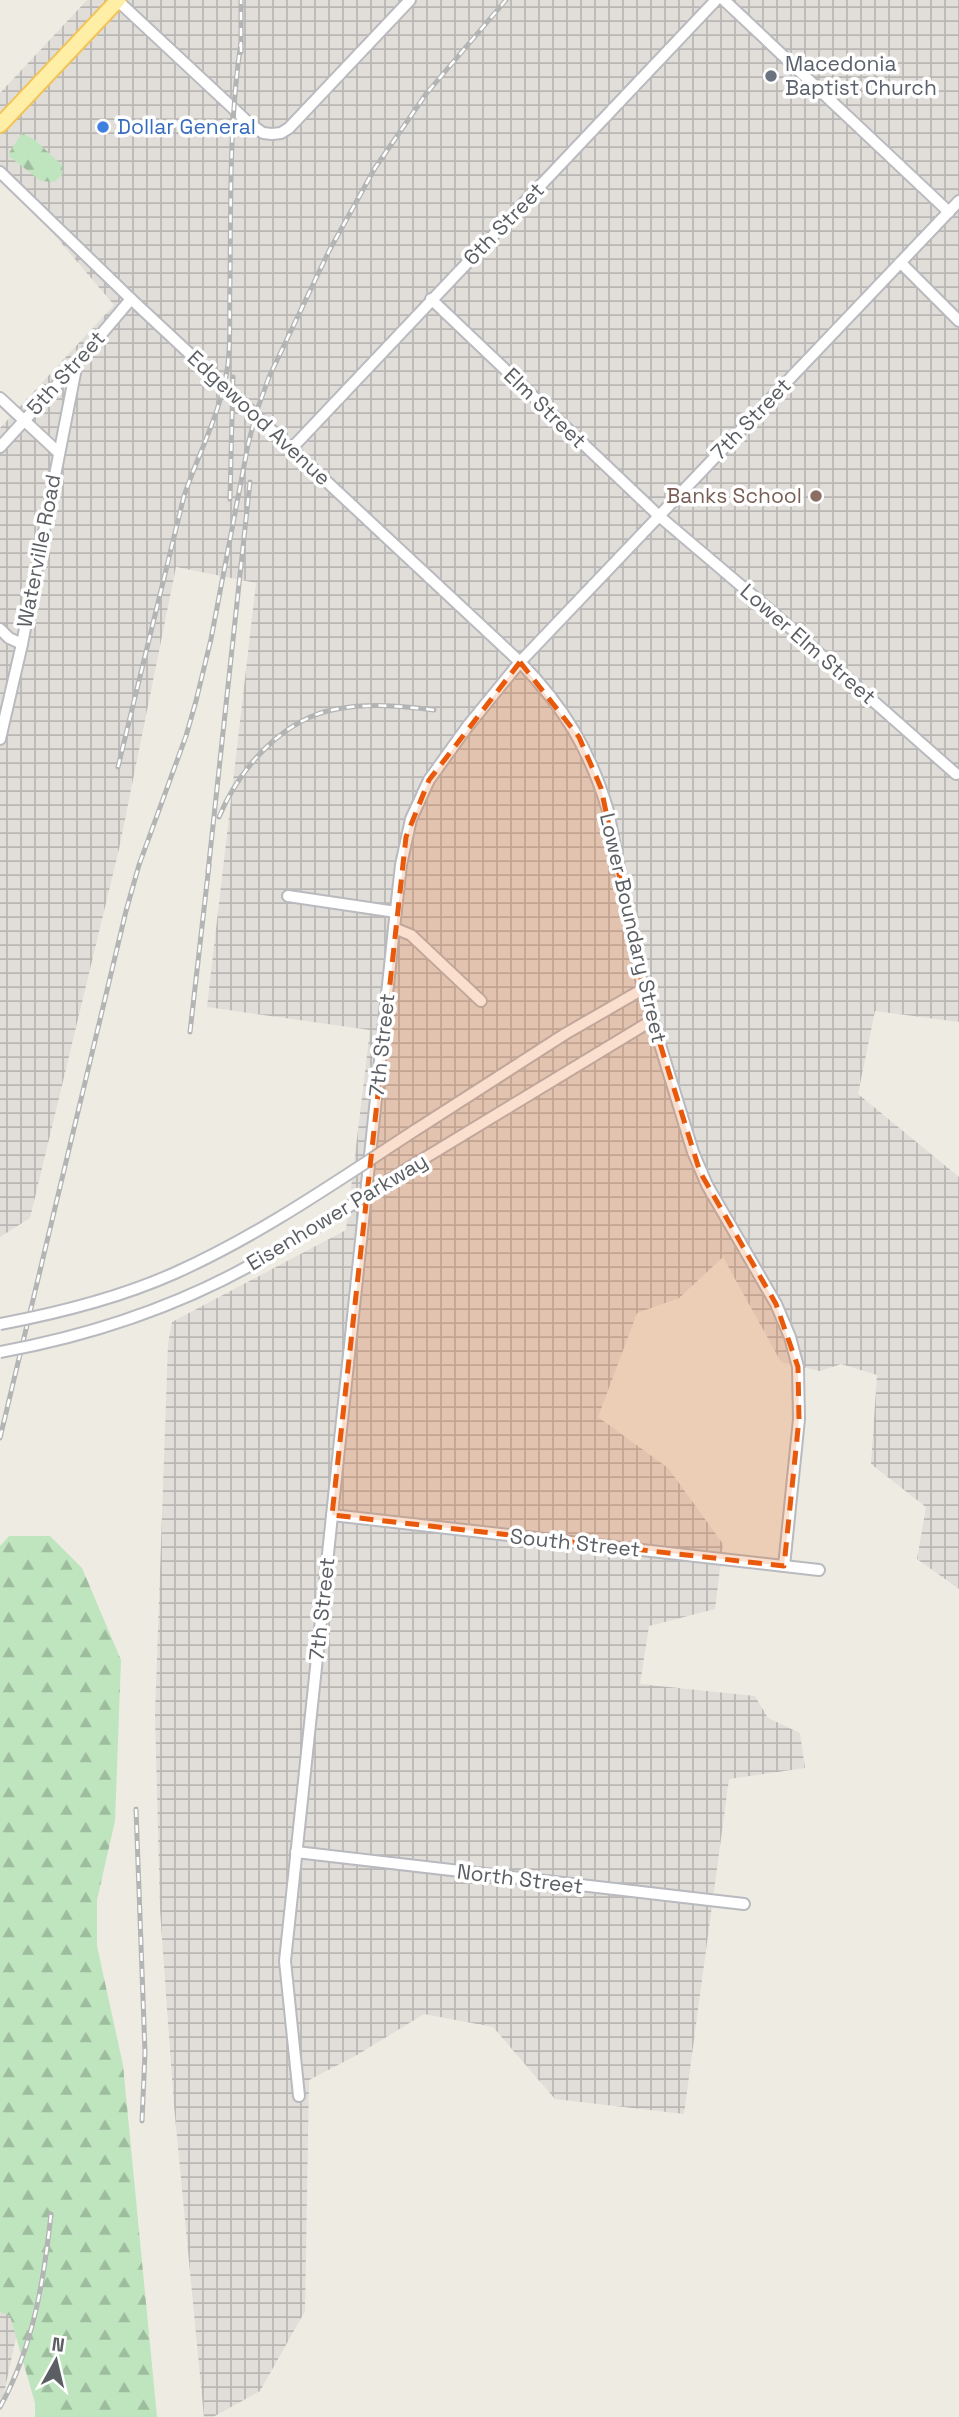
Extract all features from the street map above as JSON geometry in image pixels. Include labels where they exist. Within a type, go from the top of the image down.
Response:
[{"type":"main road","points":[[0,125],[117,0]]},
{"type":"street","points":[[117,0],[250,124],[262,132],[272,134],[281,133],[306,111],[410,0]]},
{"type":"street","name":"6th Street","points":[[292,448],[716,0]]},
{"type":"street","points":[[724,0],[949,212]]},
{"type":"street","name":"Edgewood Avenue","points":[[0,172],[131,299],[520,662]]},
{"type":"street","name":"7th Street","points":[[299,2096],[285,1961],[394,928],[406,837],[420,797],[448,751],[520,662],[959,201]]},
{"type":"street","points":[[901,263],[959,321]]},
{"type":"street","name":"5th Street","points":[[0,447],[131,299]]},
{"type":"street","name":"Elm Street","points":[[431,299],[659,516]]},
{"type":"street","name":"Waterville Road","points":[[0,739],[22,644],[77,363]]},
{"type":"street","points":[[0,398],[58,452]]},
{"type":"street","name":"Lower Elm Street","points":[[659,516],[956,774]]},
{"type":"street","points":[[0,629],[9,638],[22,644]]},
{"type":"street","name":"Lower Boundary Street","points":[[520,662],[548,692],[579,737],[601,788],[615,842],[651,1021],[700,1172],[776,1304],[790,1336],[798,1367],[799,1419],[784,1566]]},
{"type":"street","points":[[288,896],[396,912]]},
{"type":"street","points":[[394,928],[411,935],[481,1001]]},
{"type":"street","name":"Eisenhower Parkway","points":[[0,1324],[90,1303],[172,1274],[248,1236],[565,1034],[643,989]]},
{"type":"street","name":"Eisenhower Parkway","points":[[0,1352],[96,1330],[190,1296],[262,1259],[651,1021]]},
{"type":"street","name":"South Street","points":[[332,1515],[819,1570]]},
{"type":"street","name":"North Street","points":[[296,1852],[744,1904]]},
{"type":"highlighted area","points":[[520,662],[579,737],[601,788],[643,989],[700,1172],[776,1304],[798,1367],[799,1419],[784,1566],[332,1515],[406,837],[429,780]]},
{"type":"shaded area","points":[[87,0],[959,0],[959,1022],[875,1011],[858,1094],[959,1177],[959,1589],[917,1559],[926,1507],[871,1464],[877,1375],[841,1364],[820,1371],[781,1362],[723,1257],[679,1298],[637,1313],[598,1417],[668,1468],[723,1544],[715,1609],[649,1626],[640,1684],[755,1696],[768,1718],[800,1733],[805,1768],[729,1779],[684,2114],[555,2099],[493,2027],[424,2014],[357,2055],[309,2080],[305,2311],[260,2391],[213,2417],[204,2417],[174,2106],[160,1910],[155,1715],[168,1344],[172,1322],[346,1230],[370,1030],[207,1007],[256,583],[176,567],[119,849],[30,1218],[0,1237],[0,428],[114,305],[0,171],[0,93]]},
{"type":"shaded area","points":[[0,2310],[21,2314],[0,2412]]},
{"type":"green space","points":[[22,133],[35,140],[63,166],[62,175],[54,182],[41,181],[10,157],[9,153]]},
{"type":"green space","points":[[9,1536],[50,1536],[82,1568],[121,1660],[115,1821],[97,1900],[97,1946],[123,2065],[157,2417],[35,2417],[35,2403],[10,2316],[0,2312],[0,1546]]},
{"type":"railway","points":[[241,0],[241,52]]},
{"type":"railway","points":[[0,1438],[126,911],[139,865],[196,701],[256,413],[269,377],[329,251],[375,168],[426,94],[506,0]]},
{"type":"railway","points":[[118,767],[184,496],[215,414],[228,364],[233,132],[241,42]]},
{"type":"railway","points":[[230,499],[233,377]]},
{"type":"railway","points":[[208,872],[250,482]]},
{"type":"railway","points":[[219,817],[238,781],[265,748],[281,734],[317,714],[361,706],[434,710]]},
{"type":"railway","points":[[190,1032],[209,865]]},
{"type":"railway","points":[[136,1809],[145,2052],[142,2121]]},
{"type":"railway","points":[[0,2407],[29,2337],[45,2264],[51,2214]]},
{"type":"place","name":"Macedonia Baptist Church","points":[[771,76]]},
{"type":"place","name":"Dollar General","points":[[103,127]]},
{"type":"place","name":"Banks School","points":[[816,496]]}]
